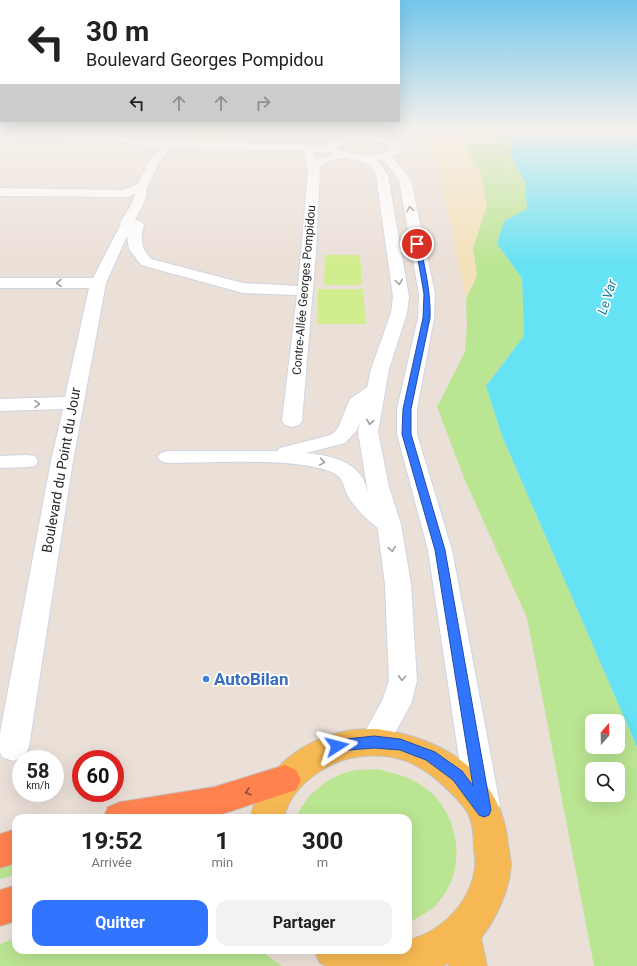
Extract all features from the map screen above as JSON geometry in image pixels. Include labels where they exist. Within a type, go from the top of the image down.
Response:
[{"type":"highway","points":[[144,814],[214,802],[285,780]]},
{"type":"highway","points":[[0,851],[12,847]]},
{"type":"highway","points":[[0,908],[12,904]]},
{"type":"main road","points":[[268,814],[285,780],[308,759],[337,746],[374,742],[400,744],[430,756],[457,776],[484,810],[490,833],[493,867],[484,901],[464,949],[433,952],[394,962],[355,959]]},
{"type":"street","name":"Boulevard du Point du Jour","points":[[13,746],[73,403],[98,283],[126,222],[133,194],[143,186],[148,174]]},
{"type":"street","name":"Contre-Allée Georges Pompidou","points":[[292,421],[309,252],[314,174]]},
{"type":"street","points":[[374,742],[396,704],[403,681],[398,584],[388,524],[378,487],[368,432],[380,368],[399,313],[401,297],[392,233],[381,174]]},
{"type":"street","points":[[402,174],[405,180],[427,294],[426,318],[407,409],[407,434],[440,550],[484,810]]},
{"type":"street","points":[[0,192],[133,194]]},
{"type":"street","points":[[126,222],[137,226],[133,238],[137,252],[146,262],[242,288],[304,291]]},
{"type":"street","points":[[0,283],[98,283]]},
{"type":"street","points":[[269,456],[338,439],[347,430],[357,403],[376,390]]},
{"type":"street","points":[[0,405],[73,403]]},
{"type":"street","points":[[168,457],[269,456],[327,462],[344,470],[355,481],[360,497],[388,524]]},
{"type":"street","points":[[0,462],[27,461]]},
{"type":"green space","points":[[480,174],[521,174],[525,182],[527,209],[504,221],[497,244],[522,278],[524,336],[486,386],[502,436],[623,714],[585,714],[585,754],[625,754],[625,719],[637,747],[637,966],[594,966],[527,618],[465,480],[437,407],[465,352],[467,327],[466,299],[477,276],[473,248],[487,205]]},
{"type":"green space","points":[[325,255],[360,255],[362,285],[324,285]]},
{"type":"green space","points":[[318,289],[363,289],[366,324],[317,324]]},
{"type":"green space","points":[[376,769],[407,778],[418,783],[436,797],[445,810],[451,823],[455,838],[456,853],[455,868],[450,883],[443,896],[434,907],[412,921],[412,814],[298,814],[305,802],[318,788],[342,774],[357,770]]},
{"type":"green space","points":[[12,857],[12,876],[0,879],[0,860]]},
{"type":"green space","points":[[12,940],[12,954],[266,954],[282,966],[0,966],[0,944]]},
{"type":"sand","points":[[438,174],[480,174],[487,205],[473,248],[477,276],[466,299]]},
{"type":"water","name":"Le Var","points":[[521,174],[637,174],[637,747],[625,719],[625,714],[623,714],[502,436],[486,386],[524,336],[522,278],[497,244],[504,221],[527,209],[525,182]]},
{"type":"place","name":"AutoBilan","points":[[206,679]]},
{"type":"route","points":[[337,746],[374,742],[400,744],[430,756],[457,776],[484,810],[446,593],[440,550],[407,434],[407,409],[426,318],[427,305],[427,294],[417,244]]}]
